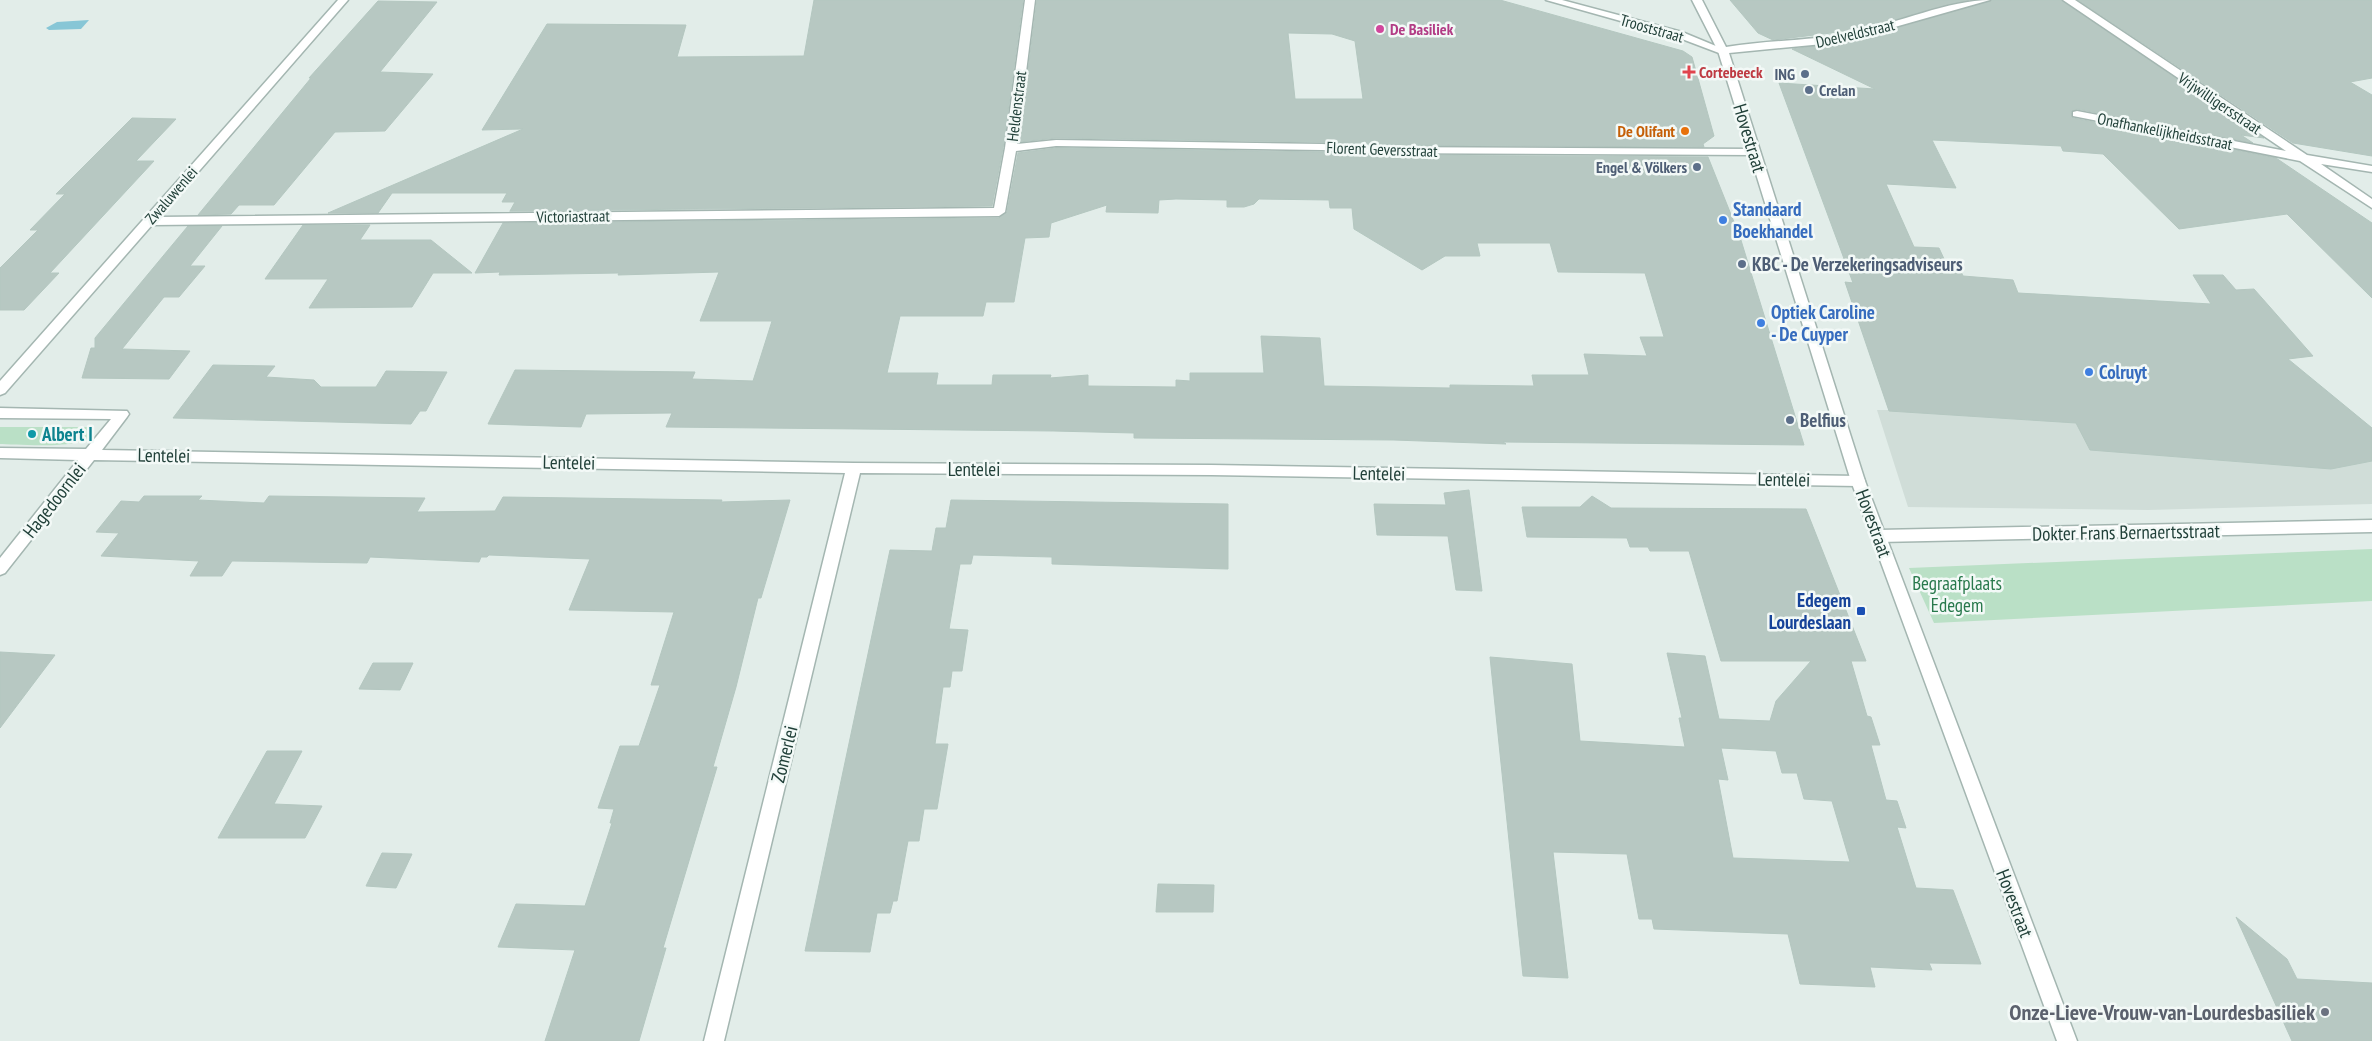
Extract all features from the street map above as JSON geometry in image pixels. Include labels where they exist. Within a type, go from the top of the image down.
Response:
[{"type":"street","name":"Zwaluwenlei","points":[[0,390],[344,0]]},
{"type":"street","name":"Heldenstraat","points":[[999,212],[1011,148],[1030,0]]},
{"type":"street","name":"Trooststraat","points":[[1551,0],[1678,34],[1723,51]]},
{"type":"street","name":"Hovestraat","points":[[1697,0],[1723,51],[1858,481],[2067,1041]]},
{"type":"street","name":"Doelveldstraat","points":[[1723,51],[1748,46],[1803,44],[1838,39],[1985,0]]},
{"type":"street","name":"Vrijwilligersstraat","points":[[2068,0],[2372,204]]},
{"type":"street","name":"Onafhankelijkheidsstraat","points":[[2077,114],[2302,158],[2372,169]]},
{"type":"street","name":"Florent Geversstraat","points":[[1011,148],[1056,143],[1312,147],[1370,150],[1754,152]]},
{"type":"street","name":"Victoriastraat","points":[[148,221],[999,212]]},
{"type":"street","points":[[0,413],[122,414],[90,454]]},
{"type":"street","name":"Lentelei","points":[[0,453],[854,468],[1221,470],[1858,481]]},
{"type":"street","name":"Hagedoornlei","points":[[0,569],[90,454]]},
{"type":"street","name":"Zomerlei","points":[[714,1041],[854,468]]},
{"type":"street","name":"Dokter Frans Bernaertsstraat","points":[[1879,536],[2372,526]]},
{"type":"shaded area","name":"Colruyt","points":[[1845,282],[2235,306],[2255,333],[2372,428],[2372,504],[2148,510],[1908,507],[1877,410],[1889,410]]},
{"type":"green space","points":[[0,427],[93,428],[92,436],[84,441],[71,444],[38,445],[0,444]]},
{"type":"green space","name":"Begraafplaats Edegem","points":[[2372,549],[2372,601],[1934,623],[1909,568]]},
{"type":"water","points":[[89,20],[81,29],[49,30],[46,28],[57,22]]},
{"type":"building","points":[[814,0],[1023,0],[1003,148],[992,206],[510,211],[515,202],[502,202],[507,193],[392,193],[378,213],[328,213],[523,129],[482,130],[547,24],[686,25],[677,57],[804,56]]},
{"type":"building","points":[[1037,0],[1500,0],[1683,51],[1692,57],[1714,136],[1703,144],[1704,147],[1370,145],[1322,142],[1056,138],[1019,142]],"holes":[[[1288,33],[1332,34],[1355,41],[1363,99],[1295,99]]]},
{"type":"building","points":[[1730,0],[1969,0],[1856,30],[1773,40],[1758,33]]},
{"type":"building","points":[[1992,0],[2061,0],[2264,138],[2241,135],[2253,143],[2077,109],[2071,112],[2073,118],[2276,158],[2372,223],[2372,298],[2287,214],[2179,229],[2103,154],[2063,151],[2061,146],[1932,140],[1956,188],[1886,184],[1914,247],[1939,248],[1945,261],[1956,261],[1963,276],[2013,280],[2018,293],[2211,304],[2193,275],[2223,275],[2236,290],[2254,289],[2313,356],[2288,359],[2372,428],[2372,461],[2331,469],[2090,450],[2076,423],[1889,411],[1845,282],[1853,283],[1779,83],[1875,89],[1792,49],[1856,40]]},
{"type":"building","points":[[2078,0],[2372,0],[2372,78],[2350,82],[2372,95],[2372,156],[2293,143]]},
{"type":"building","points":[[378,1],[437,2],[380,72],[433,74],[385,131],[335,132],[274,205],[239,205],[231,214],[198,215],[311,78],[309,78]]},
{"type":"building","points":[[132,118],[176,119],[136,161],[154,161],[50,273],[59,273],[24,310],[0,310],[0,268],[38,230],[30,230],[65,194],[56,194]]},
{"type":"building","points":[[1056,148],[1322,152],[1370,155],[1708,157],[1740,237],[1804,445],[1503,442],[1506,444],[1394,440],[1134,438],[1134,433],[1054,431],[666,427],[672,413],[586,414],[581,427],[488,424],[515,370],[695,372],[692,379],[753,381],[772,321],[700,321],[719,272],[618,275],[619,273],[499,275],[500,272],[475,273],[503,223],[999,218],[1007,212],[1018,153]],"holes":[[[1259,199],[1329,200],[1330,208],[1352,208],[1354,229],[1422,270],[1445,256],[1480,256],[1477,243],[1550,243],[1558,272],[1645,273],[1664,337],[1640,337],[1647,356],[1584,354],[1589,375],[1532,375],[1534,386],[1450,385],[1450,388],[1324,386],[1320,338],[1261,336],[1264,373],[1190,373],[1190,381],[1176,380],[1176,387],[1088,386],[1088,375],[1050,378],[1051,375],[993,375],[992,385],[936,385],[938,373],[887,373],[900,316],[983,316],[986,302],[1014,302],[1025,238],[1049,237],[1051,223],[1107,205],[1106,212],[1158,213],[1159,200],[1227,200],[1227,207],[1244,207],[1254,204]]]},
{"type":"building","points":[[303,225],[370,225],[360,240],[431,240],[472,273],[433,273],[412,307],[309,308],[328,279],[265,279]]},
{"type":"building","points":[[188,226],[222,226],[190,266],[205,266],[179,297],[164,297],[122,349],[190,351],[169,379],[82,378],[91,348],[95,348],[95,338]]},
{"type":"building","points":[[213,365],[275,366],[266,377],[314,380],[321,387],[376,387],[386,371],[447,372],[426,411],[420,411],[411,424],[173,418]]},
{"type":"building","points":[[1469,490],[1482,591],[1456,590],[1448,536],[1377,535],[1374,504],[1446,505],[1444,493]]},
{"type":"building","points":[[144,496],[202,496],[198,500],[264,503],[269,496],[425,498],[417,512],[495,511],[503,497],[722,500],[721,502],[790,500],[761,598],[758,598],[736,687],[713,767],[717,767],[663,948],[666,948],[639,1041],[545,1041],[575,950],[498,947],[516,904],[585,906],[612,823],[610,823],[614,809],[598,808],[620,746],[639,746],[660,685],[651,685],[674,612],[569,610],[590,559],[489,555],[481,557],[479,562],[370,557],[367,563],[232,561],[222,576],[190,576],[199,561],[101,556],[119,533],[96,532],[121,501],[139,502]]},
{"type":"building","points":[[1592,496],[1611,508],[1806,509],[1866,661],[1851,661],[1867,716],[1871,717],[1880,745],[1871,745],[1886,800],[1897,801],[1906,828],[1897,827],[1916,888],[1953,890],[1981,964],[1929,963],[1932,970],[1870,967],[1875,987],[1800,984],[1788,934],[1654,929],[1652,919],[1639,919],[1627,854],[1553,852],[1568,978],[1523,976],[1490,657],[1572,664],[1580,741],[1685,747],[1679,718],[1682,718],[1667,653],[1705,656],[1719,719],[1770,721],[1776,701],[1811,661],[1721,661],[1689,551],[1650,551],[1648,547],[1630,547],[1627,538],[1527,537],[1522,507],[1580,507]],"holes":[[[1721,748],[1776,751],[1782,773],[1797,773],[1804,799],[1832,801],[1850,862],[1733,858],[1718,779],[1728,780]]]},
{"type":"building","points":[[951,500],[1228,504],[1228,569],[1052,564],[1052,557],[973,555],[971,564],[960,564],[949,629],[968,630],[962,671],[952,671],[950,687],[943,687],[935,744],[948,744],[937,809],[924,809],[919,841],[908,841],[897,901],[893,901],[890,913],[877,913],[870,952],[805,951],[890,550],[932,551],[936,528],[946,528]]},
{"type":"building","points":[[0,652],[55,655],[0,728]]},
{"type":"building","points":[[373,663],[413,663],[400,690],[359,689]]},
{"type":"building","points":[[267,751],[302,751],[274,804],[322,806],[305,838],[218,838]]},
{"type":"building","points":[[382,853],[412,854],[396,888],[366,886]]},
{"type":"building","points":[[1158,884],[1214,885],[1213,912],[1156,912]]},
{"type":"building","name":"Onze-Lieve-Vrouw-van-Lourdesbasiliek","points":[[2236,917],[2287,959],[2297,979],[2372,983],[2372,1041],[2292,1041]]},
{"type":"place","name":"De Basiliek","points":[[1380,29]]},
{"type":"place","name":"Cortebeeck","points":[[1689,72]]},
{"type":"place","name":"ING","points":[[1805,74]]},
{"type":"place","name":"Crelan","points":[[1809,90]]},
{"type":"place","name":"De Olifant","points":[[1685,131]]},
{"type":"place","name":"Engel & Völkers","points":[[1697,167]]},
{"type":"place","name":"Standaard Boekhandel","points":[[1723,220]]},
{"type":"place","name":"KBC - De Verzekeringsadviseurs","points":[[1742,264]]},
{"type":"place","name":"Optiek Caroline - De Cuyper","points":[[1761,323]]},
{"type":"place","name":"Colruyt","points":[[2089,372]]},
{"type":"place","name":"Belfius","points":[[1790,420]]},
{"type":"place","name":"Albert I","points":[[32,434]]},
{"type":"place","name":"Edegem Lourdeslaan","points":[[1861,611]]},
{"type":"place","name":"Onze-Lieve-Vrouw-van-Lourdesbasiliek","points":[[2325,1012]]}]
